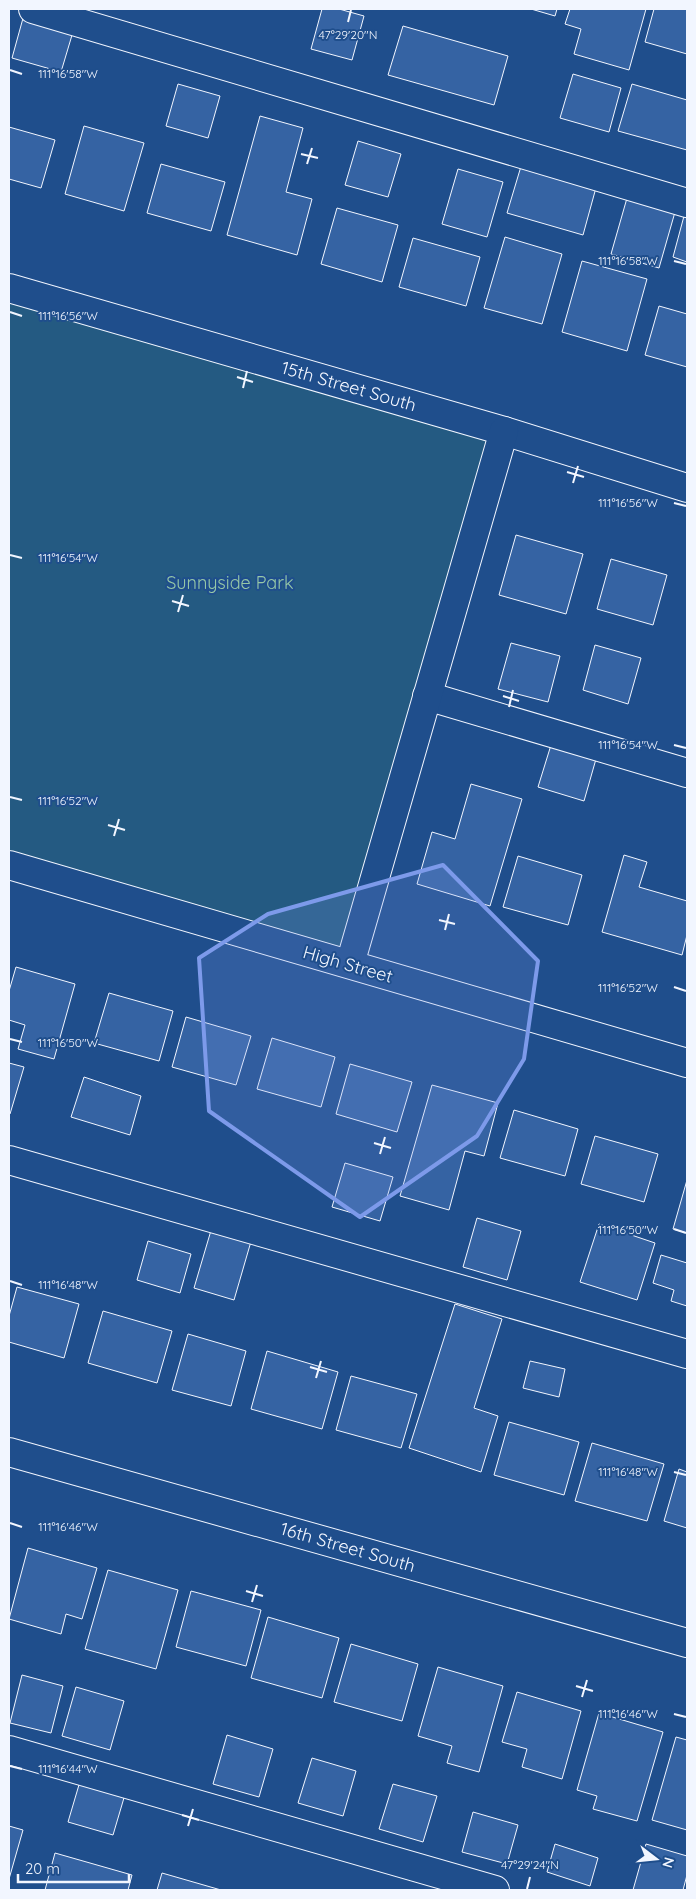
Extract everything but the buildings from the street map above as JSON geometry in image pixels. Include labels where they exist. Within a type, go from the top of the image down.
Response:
[{"type":"street","points":[[33,9],[687,203]]},
{"type":"street","name":"15th Street South","points":[[9,288],[504,431],[687,488]]},
{"type":"street","points":[[350,964],[504,431]]},
{"type":"street","points":[[427,696],[687,773]]},
{"type":"street","name":"High Street","points":[[9,865],[687,1063]]},
{"type":"street","points":[[9,1160],[687,1354]]},
{"type":"street","name":"16th Street South","points":[[9,1452],[687,1643]]},
{"type":"street","points":[[9,1750],[495,1890]]},
{"type":"highlighted area","points":[[443,865],[538,961],[524,1059],[477,1136],[360,1217],[209,1111],[199,958],[268,914]]},
{"type":"green space","name":"Sunnyside Park","points":[[9,288],[504,431],[350,964],[9,865]]}]
